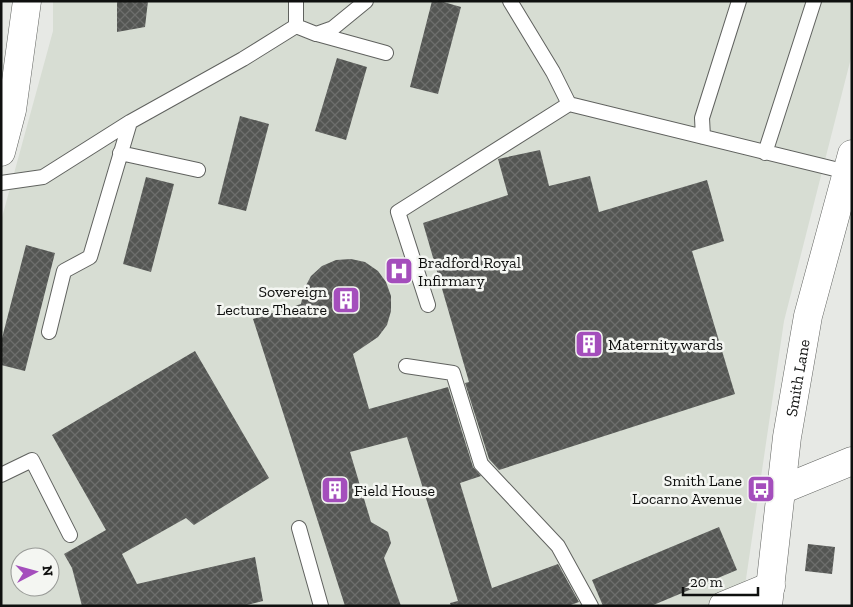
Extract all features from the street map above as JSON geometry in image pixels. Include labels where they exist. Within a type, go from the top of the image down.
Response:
[{"type":"street","points":[[1,152],[12,110],[27,1]]},
{"type":"street","name":"Smith Lane","points":[[769,596],[787,437],[808,316],[842,224],[849,163]]},
{"type":"street","points":[[781,490],[852,461]]},
{"type":"street","points":[[722,606],[769,596]]},
{"type":"lane","points":[[296,1],[296,26]]},
{"type":"lane","points":[[316,34],[333,28],[366,1]]},
{"type":"lane","points":[[510,1],[553,72],[569,104]]},
{"type":"lane","points":[[703,137],[702,118],[739,1]]},
{"type":"lane","points":[[765,152],[814,1]]},
{"type":"lane","points":[[296,26],[316,34],[386,53]]},
{"type":"lane","points":[[1,184],[43,177],[130,122],[243,59],[296,26]]},
{"type":"lane","points":[[428,305],[398,212],[569,104],[765,152],[849,163]]},
{"type":"lane","points":[[49,332],[64,271],[90,257],[130,122]]},
{"type":"lane","points":[[120,153],[198,170]]},
{"type":"lane","points":[[406,366],[453,373],[481,464],[558,546],[591,606]]},
{"type":"lane","points":[[1,475],[32,460],[70,534]]},
{"type":"lane","points":[[299,528],[321,606]]},
{"type":"shaded area","name":"Bradford Royal Infirmary","points":[[53,1],[852,1],[852,54],[784,321],[742,606],[1,606],[1,221],[53,31]]},
{"type":"building","points":[[117,1],[148,1],[145,27],[117,32]]},
{"type":"building","points":[[432,1],[440,1],[461,7],[438,94],[410,87]]},
{"type":"building","points":[[337,58],[367,67],[346,140],[315,131]]},
{"type":"building","points":[[240,116],[269,124],[246,211],[218,204]]},
{"type":"building","name":"Maternity wards","points":[[540,150],[549,186],[590,176],[599,212],[707,180],[724,241],[692,251],[735,394],[499,470],[489,459],[465,383],[469,382],[423,223],[508,195],[498,159]]},
{"type":"building","points":[[146,177],[174,184],[151,272],[123,264]]},
{"type":"building","points":[[26,245],[55,253],[25,371],[1,365],[1,342]]},
{"type":"building","name":"Field House","points":[[351,259],[365,262],[378,271],[386,282],[391,296],[391,311],[387,325],[378,337],[353,354],[369,409],[448,387],[473,467],[481,476],[460,483],[492,588],[558,564],[579,602],[568,606],[451,606],[450,603],[458,601],[407,437],[350,452],[371,522],[388,532],[391,543],[384,558],[401,606],[345,606],[253,319],[301,304],[304,289],[311,276],[322,266],[336,260]]},
{"type":"building","points":[[195,351],[269,478],[194,525],[186,518],[122,554],[137,584],[255,557],[263,601],[243,606],[82,606],[72,568],[64,554],[106,530],[52,435]]},
{"type":"building","points":[[719,527],[737,570],[651,606],[603,606],[592,580]]},
{"type":"building","points":[[808,544],[835,547],[832,574],[805,571]]},
{"type":"place","name":"Bradford Royal Infirmary","points":[[399,271]]},
{"type":"place","name":"Sovereign Lecture Theatre","points":[[346,300]]},
{"type":"place","name":"Maternity wards","points":[[589,344]]},
{"type":"place","name":"Smith Lane Locarno Avenue","points":[[761,489]]},
{"type":"place","name":"Field House","points":[[335,490]]}]
